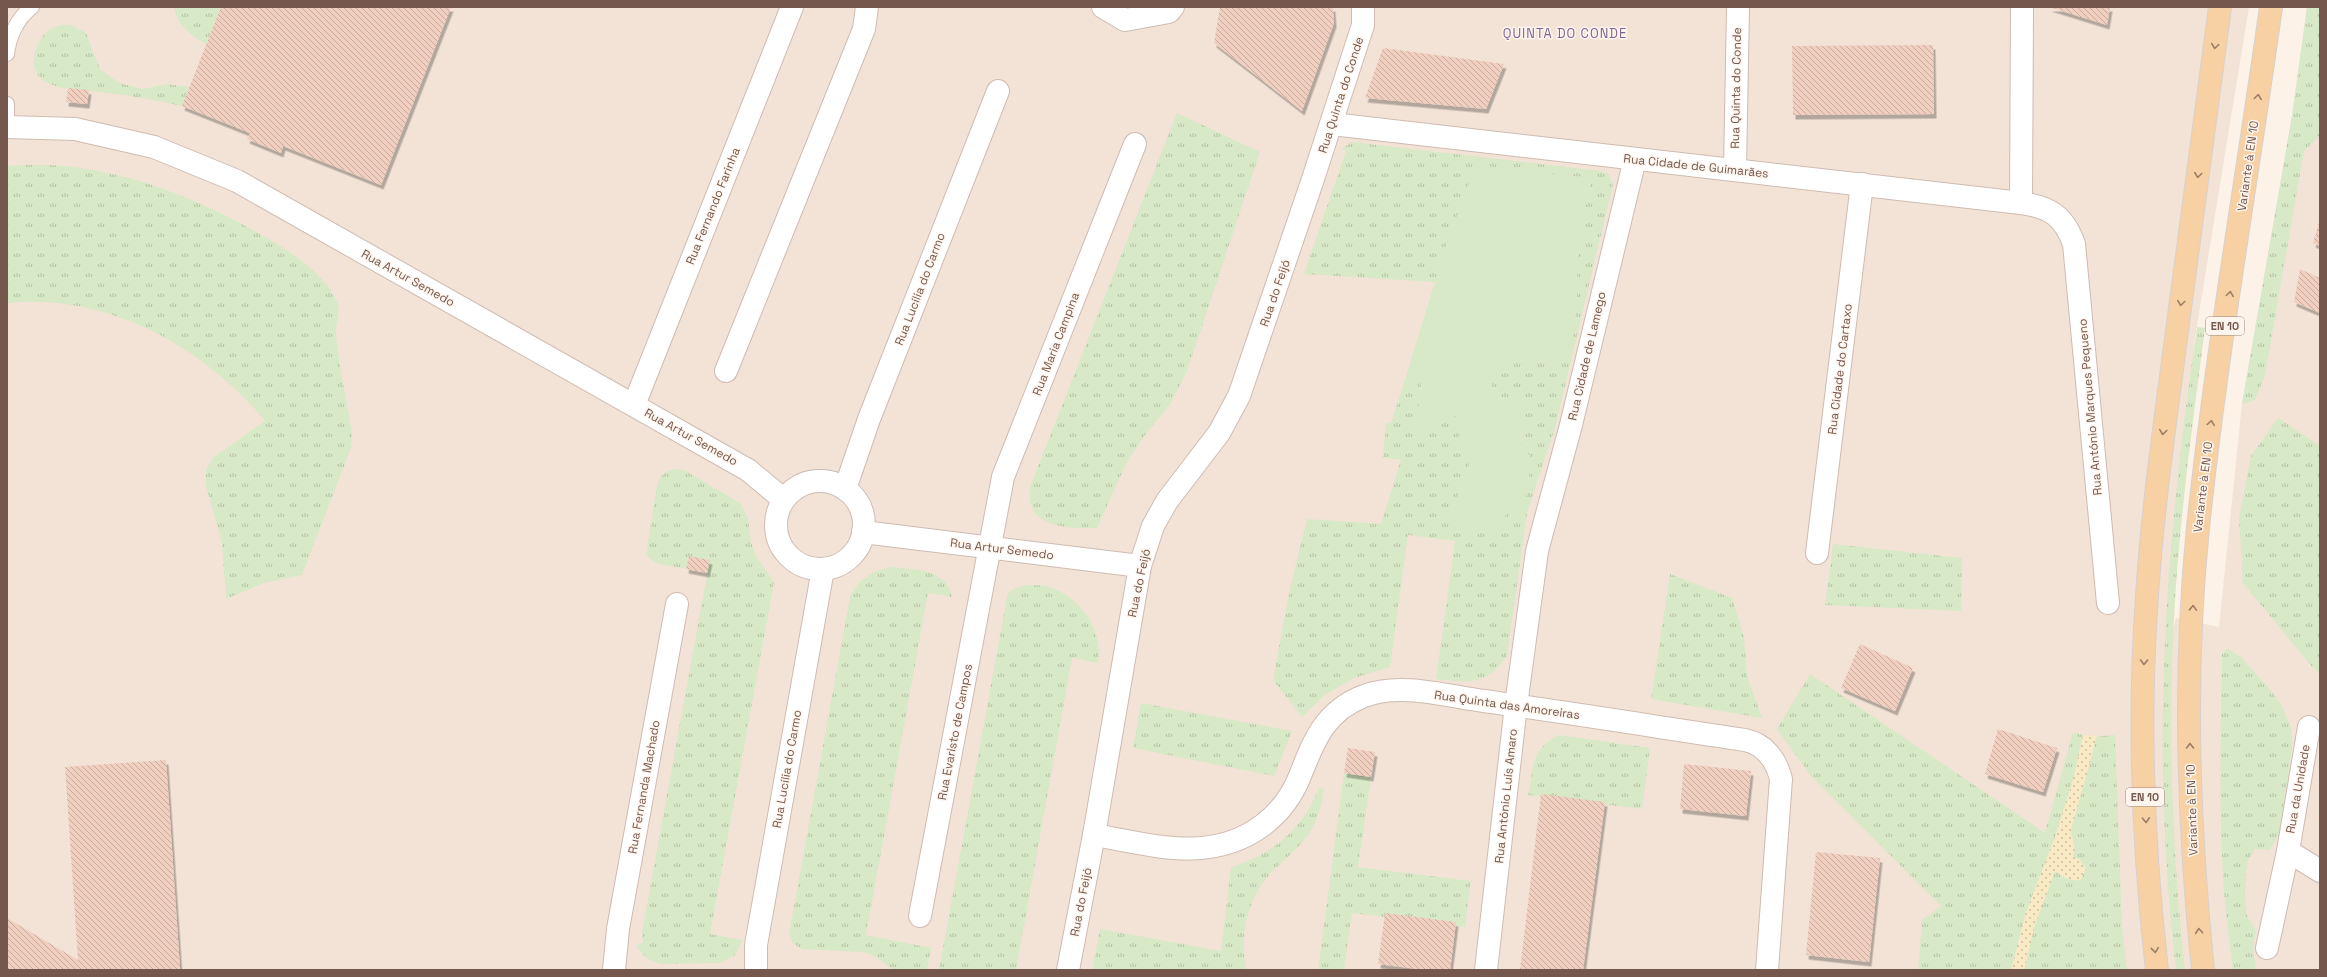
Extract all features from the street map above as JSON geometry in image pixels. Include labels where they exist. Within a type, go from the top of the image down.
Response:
[{"type":"main road","name":"EN 10","points":[[2158,970],[2148,872],[2145,811],[2144,676],[2147,599],[2164,431],[2220,7]]},
{"type":"main road","name":"Variante à EN 10","points":[[2203,970],[2191,805],[2190,671],[2194,590],[2209,438],[2271,7]]},
{"type":"street","name":"Rua Fernando Farinha","points":[[634,405],[792,7]]},
{"type":"street","points":[[726,371],[864,28],[867,7]]},
{"type":"street","points":[[1103,7],[1125,20],[1169,12],[1173,7]]},
{"type":"street","name":"Rua Quinta do Conde","points":[[1312,182],[1364,25],[1362,7]]},
{"type":"street","name":"Rua Quinta do Conde","points":[[1735,170],[1738,7]]},
{"type":"street","points":[[2021,203],[2022,7]]},
{"type":"street","name":"Rua Lucília do Carmo","points":[[845,488],[872,412],[998,91]]},
{"type":"street","name":"Rua Cidade de Guimarães","points":[[1332,124],[2021,203],[2041,206],[2058,216]]},
{"type":"street","name":"Rua Artur Semedo","points":[[7,127],[76,129],[154,147],[237,181],[748,470],[783,499]]},
{"type":"street","name":"Rua Maria Campina","points":[[990,547],[1003,477],[1134,144]]},
{"type":"street","name":"Rua Cidade de Lamego","points":[[1537,551],[1571,426],[1634,159]]},
{"type":"street","name":"Rua do Feijó","points":[[1068,970],[1094,834],[1140,566],[1153,526],[1160,514],[1219,433],[1239,396],[1312,182]]},
{"type":"street","name":"Rua Cidade do Cartaxo","points":[[1817,553],[1862,184]]},
{"type":"street","name":"Rua António Marques Pequeno","points":[[2058,216],[2069,229],[2074,244],[2108,603]]},
{"type":"street","points":[[816,480],[836,483],[845,488],[852,495],[862,512],[864,532],[856,550],[849,558],[832,567],[822,569],[813,568],[794,561],[781,546],[776,527],[779,508],[783,499],[798,486],[816,480]]},
{"type":"street","name":"Rua Artur Semedo","points":[[864,532],[1140,566]]},
{"type":"street","name":"Rua Evaristo de Campos","points":[[920,916],[990,547]]},
{"type":"street","name":"Rua António Luís Amaro","points":[[1486,970],[1516,705],[1537,551]]},
{"type":"street","name":"Rua Lucília do Carmo","points":[[756,970],[756,945],[822,569]]},
{"type":"street","name":"Rua Fernanda Machado","points":[[614,970],[618,929],[677,604]]},
{"type":"street","name":"Rua Quinta das Amoreiras","points":[[1094,834],[1172,848],[1194,849],[1225,845],[1251,834],[1283,807],[1294,790],[1308,753],[1318,734],[1330,719],[1344,707],[1364,696],[1384,691],[1409,691],[1516,705],[1745,740],[1754,742],[1767,752],[1779,770],[1781,780],[1767,970]]},
{"type":"street","name":"Rua da Unidade","points":[[2267,948],[2288,851],[2309,727]]},
{"type":"street","name":"Rua da Unidade","points":[[2288,851],[2320,871]]},
{"type":"lane","points":[[7,54],[9,42],[17,23],[32,7]]},
{"type":"lane","points":[[7,104],[7,127]]},
{"type":"shaded area","points":[[7,7],[2249,7],[2194,344],[2169,643],[2176,618],[2219,627],[2242,404],[2292,116],[2307,7],[2320,7],[2320,970],[7,970]]},
{"type":"green space","points":[[174,7],[221,7],[206,44],[190,34],[181,25]]},
{"type":"green space","points":[[2307,7],[2320,7],[2320,135],[2304,151],[2265,375],[2255,400],[2242,404],[2292,116]]},
{"type":"green space","points":[[71,25],[86,33],[100,69],[119,83],[143,89],[166,84],[189,87],[182,106],[131,96],[65,88],[46,82],[36,71],[34,56],[36,49],[39,41],[49,30],[54,27]]},
{"type":"green space","points":[[1177,113],[1260,152],[1187,371],[1171,403],[1145,435],[1127,462],[1097,528],[1073,528],[1050,523],[1041,518],[1034,511],[1030,501],[1030,487]]},
{"type":"green space","points":[[1352,142],[1601,171],[1608,174],[1613,184],[1555,428],[1527,513],[1507,656],[1499,666],[1484,678],[1468,681],[1436,679],[1455,541],[1408,535],[1390,667],[1354,678],[1325,695],[1302,717],[1273,680],[1290,588],[1307,519],[1381,524],[1401,460],[1383,457],[1386,423],[1391,423],[1403,386],[1422,375],[1420,400],[1413,430],[1454,416],[1466,418],[1473,454],[1449,520],[1495,534],[1499,521],[1528,492],[1530,456],[1520,446],[1523,403],[1490,394],[1497,361],[1564,362],[1577,307],[1577,267],[1581,232],[1591,178],[1476,166],[1447,243],[1435,282],[1304,274],[1346,151],[1341,149]]},
{"type":"green space","points":[[40,165],[73,167],[105,172],[137,180],[169,191],[229,217],[269,239],[314,271],[331,291],[338,306],[336,327],[337,347],[352,434],[351,448],[302,575],[264,583],[226,599],[222,543],[206,486],[206,470],[214,457],[265,421],[240,394],[213,370],[182,348],[150,330],[116,316],[81,307],[44,302],[7,303],[7,166]]},
{"type":"green space","points":[[1476,165],[1591,178],[1581,232],[1577,267],[1577,307],[1564,362],[1497,361],[1490,394],[1523,403],[1520,446],[1530,456],[1528,492],[1521,508],[1511,511],[1504,516],[1495,534],[1475,532],[1449,520],[1473,454],[1455,447],[1466,418],[1454,416],[1413,430],[1420,400],[1422,375],[1403,386],[1447,243]]},
{"type":"green space","points":[[2197,327],[2205,328],[2182,521],[2173,633],[2171,730],[2172,778],[2176,874],[2185,970],[2176,970],[2168,889],[2164,808],[2163,728],[2165,648],[2169,568],[2186,408]]},
{"type":"green space","points":[[2278,418],[2320,446],[2320,673],[2313,668],[2243,583],[2239,518],[2251,456]]},
{"type":"green space","points":[[675,469],[684,470],[740,503],[748,518],[751,542],[756,556],[774,582],[710,934],[743,940],[735,955],[720,963],[660,964],[646,958],[636,946],[643,942],[642,932],[707,575],[707,573],[655,563],[646,555],[657,485],[664,474]]},
{"type":"green space","points":[[1833,544],[1962,558],[1961,611],[1825,605]]},
{"type":"green space","points":[[894,567],[921,570],[938,576],[949,588],[952,597],[928,593],[866,935],[931,948],[927,970],[894,970],[874,956],[862,952],[801,949],[793,943],[789,934],[850,597],[858,585],[868,576],[874,572]]},
{"type":"green space","points":[[1670,574],[1732,598],[1744,637],[1747,676],[1762,718],[1651,699]]},
{"type":"green space","points":[[1027,585],[1045,586],[1057,590],[1078,605],[1093,626],[1099,650],[1098,663],[1072,658],[1016,970],[939,970],[1007,597],[1012,590]]},
{"type":"green space","points":[[2227,648],[2241,657],[2272,692],[2283,708],[2291,728],[2292,748],[2280,832],[2270,850],[2255,849],[2247,862],[2245,893],[2246,914],[2256,931],[2253,946],[2256,970],[2233,970],[2225,898],[2221,830],[2220,754],[2222,654]]},
{"type":"green space","points":[[1810,674],[2045,833],[2073,732],[2089,737],[2115,735],[2122,926],[2127,970],[1918,970],[1922,920],[1941,906],[1811,776],[1777,729]]},
{"type":"green space","points":[[1141,703],[1292,731],[1274,776],[1133,748]]},
{"type":"green space","points":[[1559,735],[1650,748],[1642,809],[1528,795],[1533,767],[1538,752],[1550,740]]},
{"type":"green space","points":[[1344,773],[1371,777],[1358,867],[1471,881],[1465,927],[1352,913],[1344,970],[1318,970]]},
{"type":"green space","points":[[1319,788],[1324,789],[1320,808],[1309,834],[1299,846],[1270,874],[1255,895],[1250,907],[1244,944],[1246,970],[1092,970],[1100,929],[1221,951],[1231,867],[1260,855],[1285,838],[1304,816]]},
{"type":"sand","points":[[2083,735],[2097,736],[2071,831],[2075,849],[2073,856],[2080,860],[2086,869],[2081,880],[2074,880],[2061,876],[2055,871],[2035,925],[2024,970],[2011,970],[2026,912],[2056,834],[2074,776]]},
{"type":"building","points":[[221,7],[451,7],[381,185],[283,146],[281,153],[247,139],[250,133],[182,106]]},
{"type":"building","points":[[1220,7],[1333,7],[1334,23],[1302,111],[1214,43]]},
{"type":"building","points":[[2049,7],[2110,7],[2107,25]]},
{"type":"building","points":[[1933,45],[1934,114],[1793,115],[1792,46]]},
{"type":"building","points":[[1383,48],[1504,64],[1486,109],[1365,98]]},
{"type":"building","points":[[68,88],[89,90],[87,104],[66,102]]},
{"type":"building","points":[[2320,219],[2320,246],[2313,243]]},
{"type":"building","points":[[2300,269],[2320,278],[2320,313],[2294,302]]},
{"type":"building","points":[[689,556],[710,560],[707,573],[686,569]]},
{"type":"building","points":[[1860,644],[1913,668],[1895,711],[1841,688]]},
{"type":"building","points":[[1998,729],[2057,748],[2043,792],[1985,774]]},
{"type":"building","points":[[1348,748],[1375,752],[1371,777],[1344,773]]},
{"type":"building","points":[[166,760],[180,970],[7,970],[7,918],[78,960],[65,767]]},
{"type":"building","points":[[1684,764],[1751,771],[1746,816],[1680,809]]},
{"type":"building","points":[[1541,794],[1605,802],[1583,970],[1520,970]]},
{"type":"building","points":[[1816,852],[1880,858],[1869,962],[1806,955]]},
{"type":"building","points":[[1385,913],[1456,922],[1450,970],[1425,970],[1378,964]]},
{"type":"district","name":"QUINTA DO CONDE","points":[[1565,33]]}]
